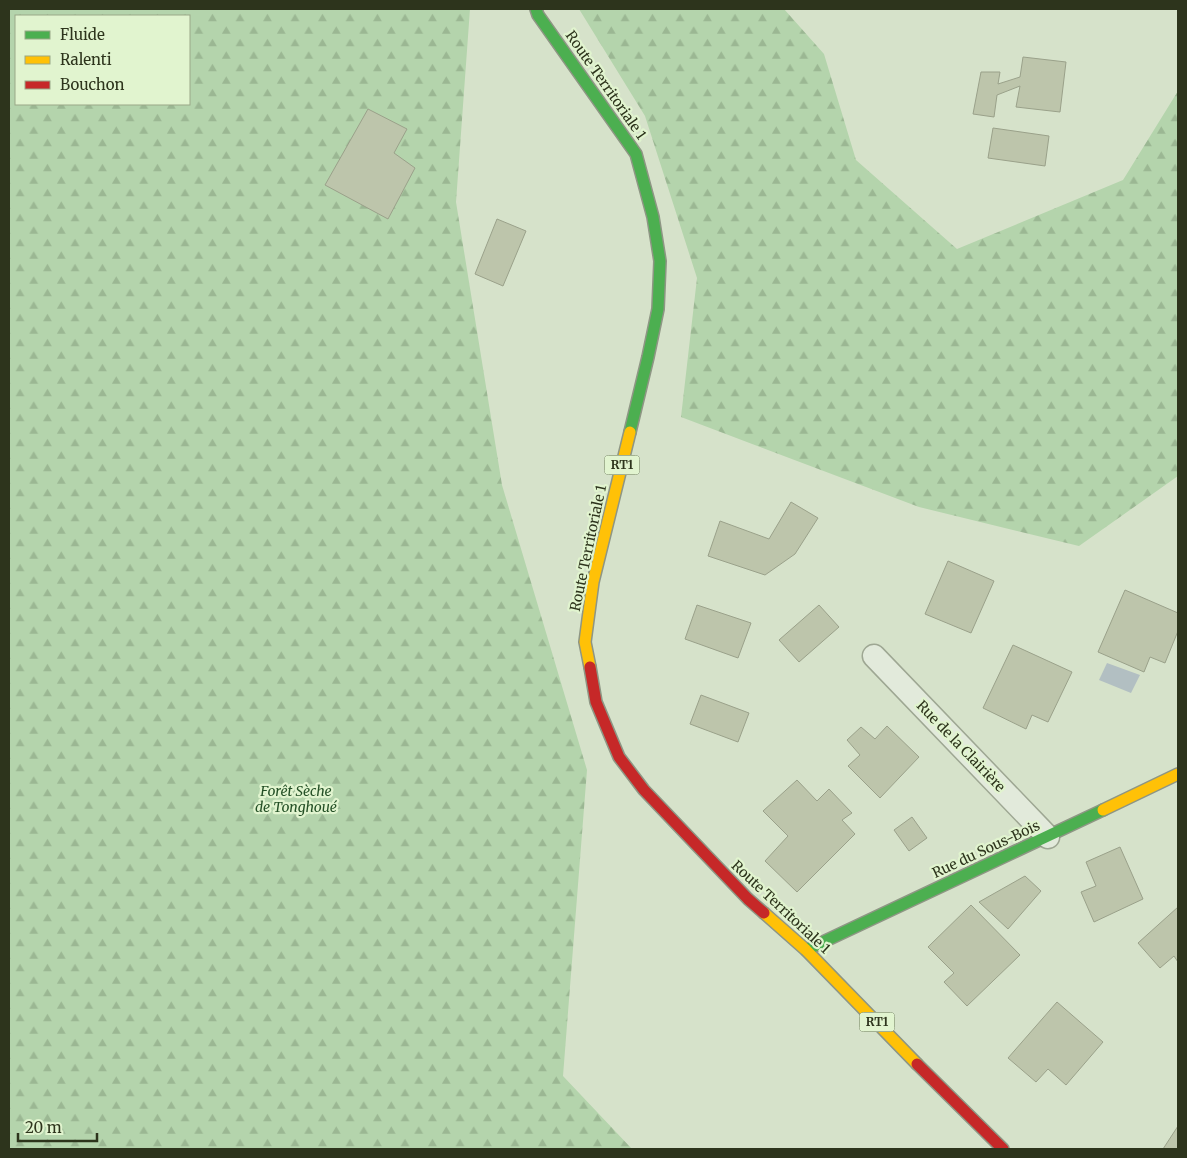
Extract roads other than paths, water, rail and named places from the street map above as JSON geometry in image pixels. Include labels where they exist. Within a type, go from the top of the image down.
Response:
[{"type":"main road","name":"Route Territoriale 1","points":[[536,9],[538,15],[636,154],[653,217],[660,261],[658,309],[648,357],[593,582],[585,642],[596,702],[619,757],[644,790],[748,899],[806,950],[1003,1149]]},
{"type":"main road","name":"Rue du Sous-Bois","points":[[806,950],[1178,774]]},
{"type":"street","name":"Rue de la Clairière","points":[[874,656],[1048,837]]},
{"type":"park label","name":"Forêt Sèche de Tonghoué","points":[[296,800]]}]
